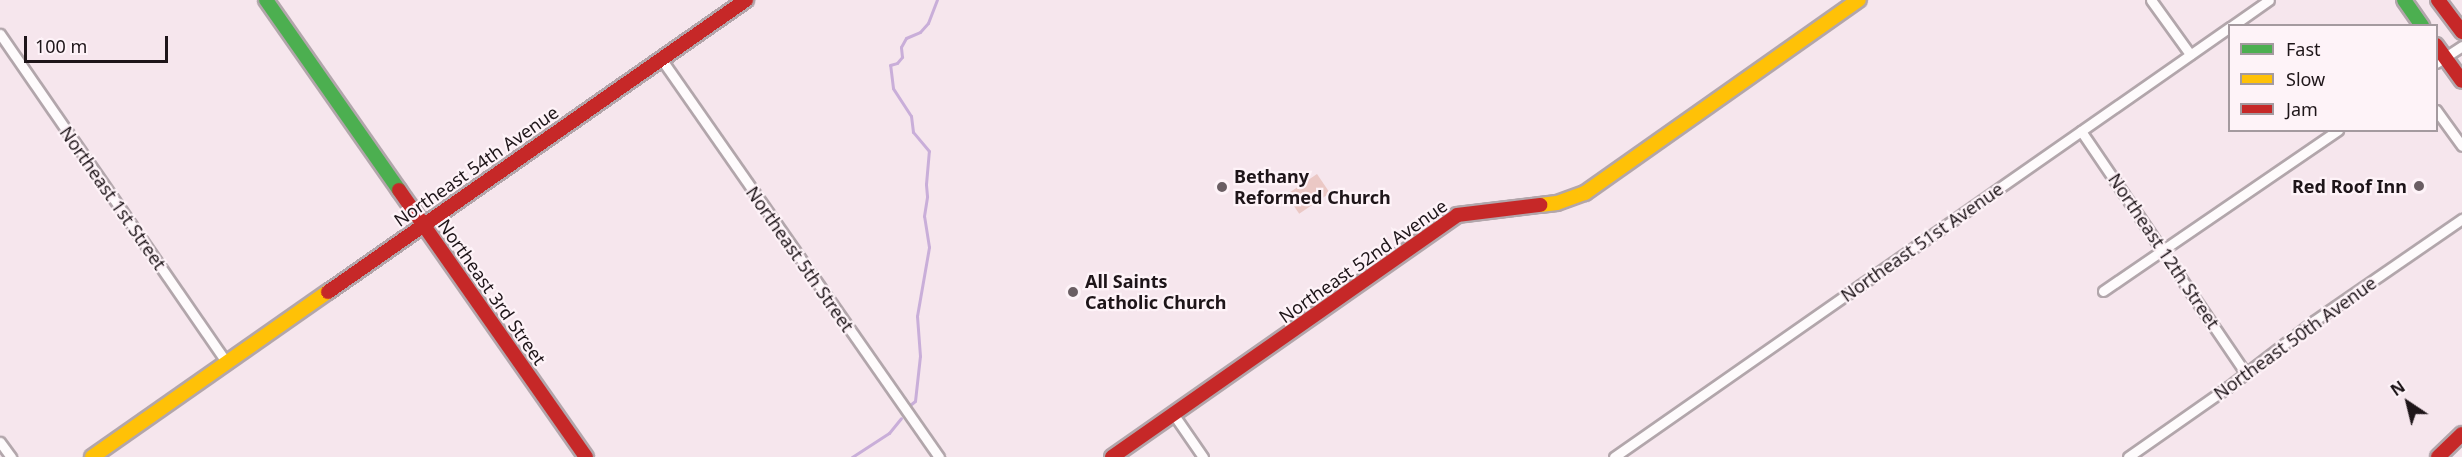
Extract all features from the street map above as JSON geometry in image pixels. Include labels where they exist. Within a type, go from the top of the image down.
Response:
[{"type":"main road","name":"Northeast 3rd Street","points":[[266,0],[586,457]]},
{"type":"main road","name":"Northeast 54th Avenue","points":[[92,457],[746,0]]},
{"type":"main road","name":"Northeast 52nd Avenue","points":[[1113,457],[1456,215],[1557,203],[1585,193],[1860,0]]},
{"type":"main road","points":[[2404,0],[2421,24]]},
{"type":"main road","points":[[2438,0],[2462,32]]},
{"type":"main road","points":[[2441,60],[2462,81]]},
{"type":"main road","points":[[2438,457],[2462,434]]},
{"type":"street","points":[[2151,0],[2190,54]]},
{"type":"street","name":"Northeast 51st Avenue","points":[[2234,24],[2269,0]]},
{"type":"street","name":"Northeast 51st Avenue","points":[[1614,457],[2228,28]]},
{"type":"street","name":"Northeast 1st Street","points":[[0,34],[227,363]]},
{"type":"street","points":[[2441,60],[2462,46]]},
{"type":"street","name":"Northeast 5th Street","points":[[662,60],[939,457]]},
{"type":"street","points":[[2438,113],[2462,146]]},
{"type":"street","name":"Northeast 12th Street","points":[[2081,131],[2164,249],[2245,372]]},
{"type":"street","points":[[2103,291],[2335,132]]},
{"type":"street","name":"Northeast 50th Avenue","points":[[2127,457],[2462,219]]},
{"type":"street","points":[[1174,415],[1203,457]]},
{"type":"street","points":[[0,442],[11,457]]},
{"type":"shaded area","points":[[1317,174],[1330,193],[1299,214],[1286,195]]},
{"type":"waterway","points":[[910,405],[915,401],[920,356],[917,316],[929,247],[924,216],[929,151],[913,132],[911,116],[893,88],[890,65],[897,63],[902,57],[901,47],[906,38],[920,32],[928,23],[937,0]]},
{"type":"waterway","points":[[852,457],[889,433],[901,418]]},
{"type":"traffic: fast","points":[[266,0],[399,190]]},
{"type":"traffic: fast","points":[[2404,0],[2421,24]]},
{"type":"traffic: slow","points":[[1540,205],[1557,203],[1585,193],[1859,0]]},
{"type":"traffic: slow","points":[[92,457],[328,292]]},
{"type":"traffic: jam","points":[[328,292],[746,0]]},
{"type":"traffic: jam","points":[[2438,0],[2462,32]]},
{"type":"traffic: jam","points":[[2438,48],[2462,81]]},
{"type":"traffic: jam","points":[[399,190],[586,457]]},
{"type":"traffic: jam","points":[[1112,457],[1457,215],[1540,205]]},
{"type":"traffic: jam","points":[[2438,457],[2462,434]]},
{"type":"place","name":"Red Roof Inn","points":[[2419,186]]},
{"type":"place","name":"Bethany Reformed Church","points":[[1222,187]]},
{"type":"place","name":"All Saints Catholic Church","points":[[1073,292]]}]
